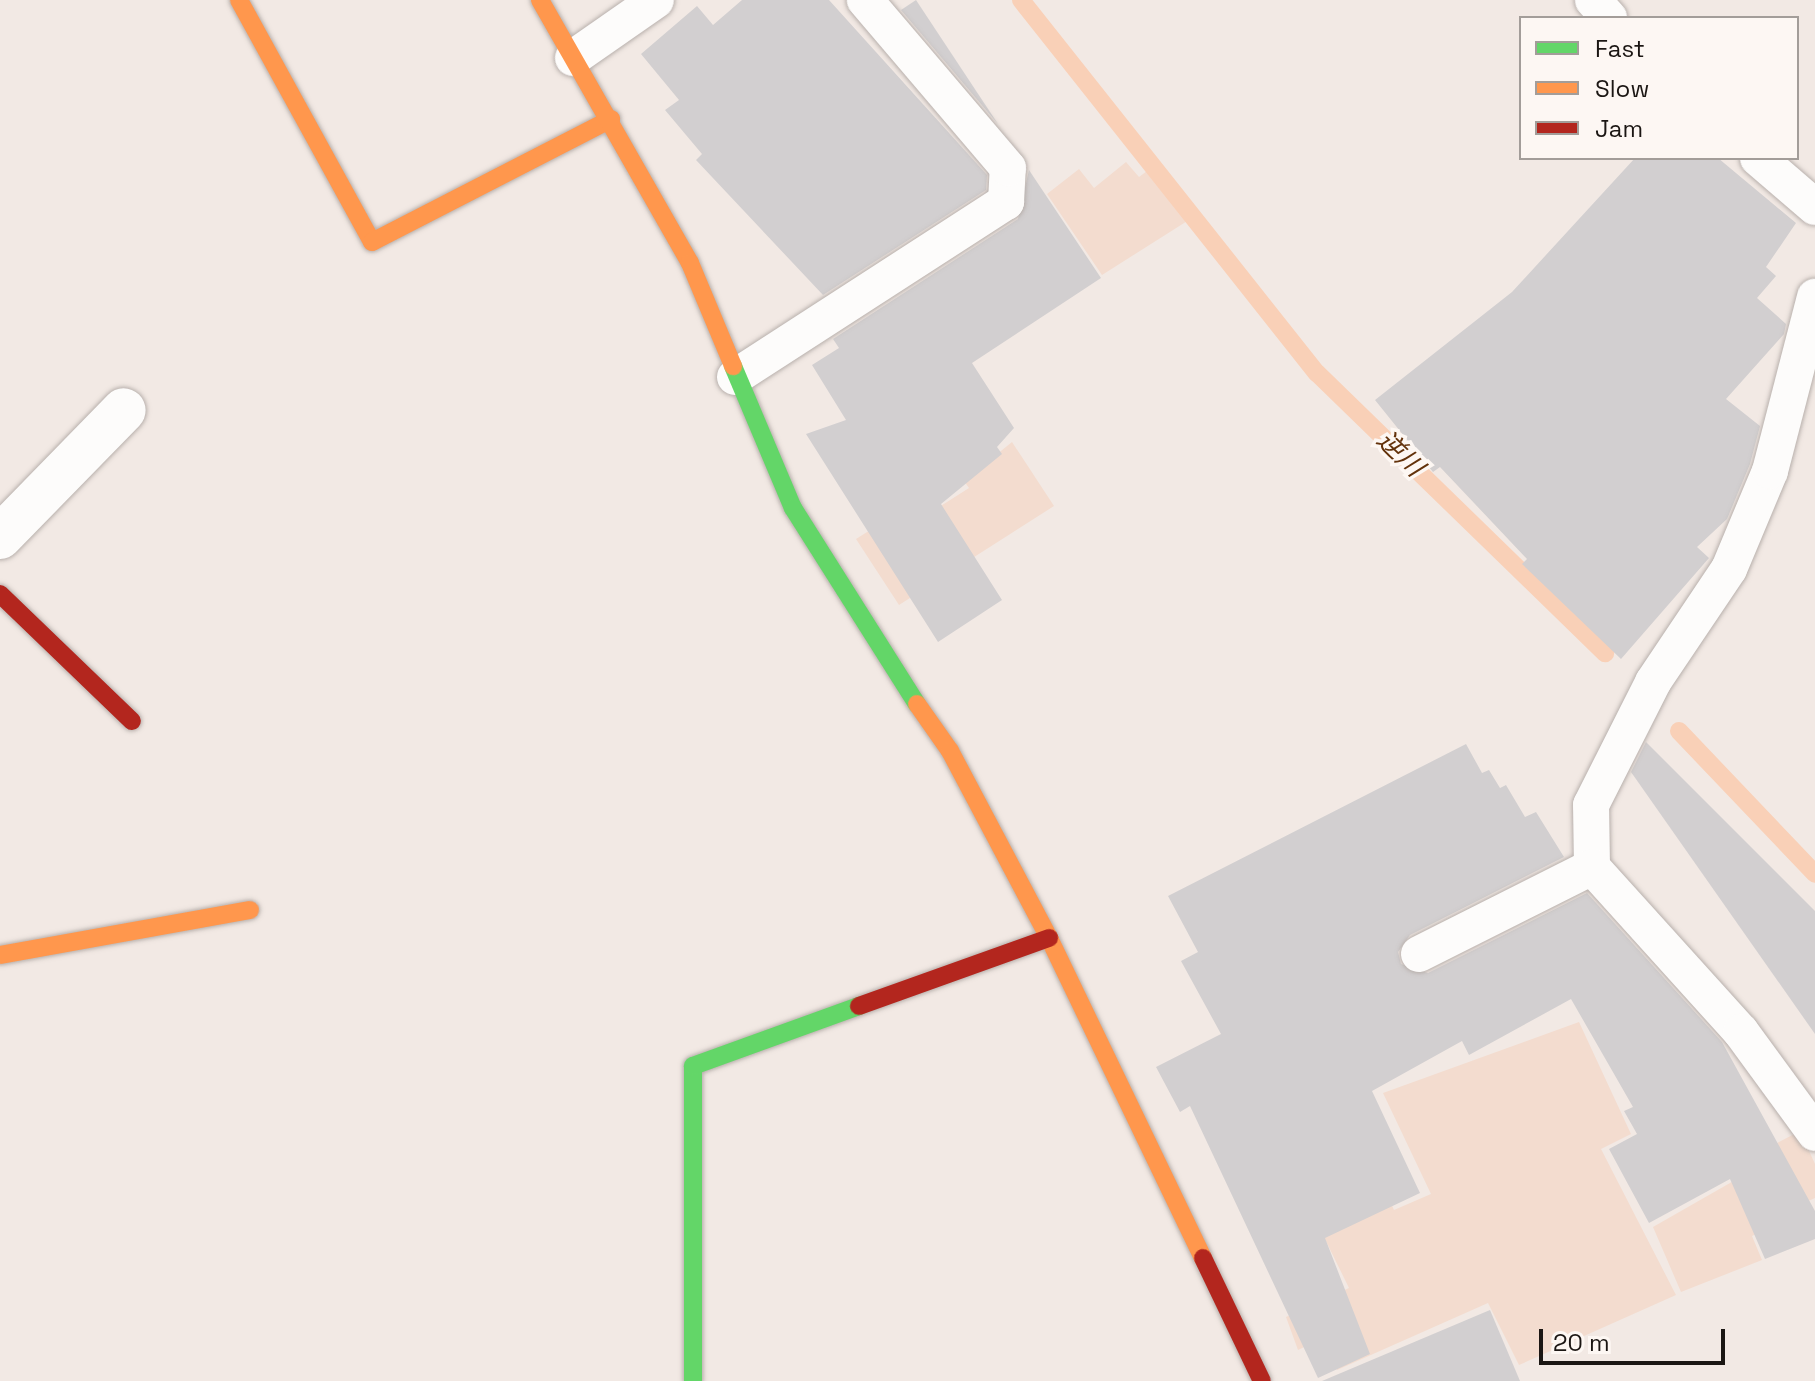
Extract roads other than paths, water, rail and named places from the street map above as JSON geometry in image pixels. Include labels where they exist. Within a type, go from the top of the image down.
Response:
[{"type":"street","points":[[239,0],[372,242],[611,119]]},
{"type":"street","points":[[540,0],[611,119],[690,263],[735,377],[793,508],[859,621],[950,751],[1049,938],[1262,1381]]},
{"type":"street","points":[[0,537],[124,410]]},
{"type":"street","points":[[0,594],[132,721]]},
{"type":"street","points":[[0,955],[250,910]]},
{"type":"street","points":[[693,1381],[693,1066],[1049,938]]},
{"type":"lane","points":[[573,58],[656,0]]},
{"type":"lane","points":[[735,377],[1006,202],[1008,168],[865,0]]},
{"type":"lane","points":[[1593,0],[1607,16]]},
{"type":"lane","points":[[1760,160],[1815,207]]},
{"type":"lane","points":[[1815,297],[1770,471],[1729,569],[1653,682],[1591,805],[1592,867],[1741,1032],[1815,1133]]},
{"type":"lane","points":[[1419,954],[1592,867]]},
{"type":"waterway","name":"逆川","points":[[1021,0],[1317,373],[1605,653]]},
{"type":"waterway","name":"逆川","points":[[1679,731],[1815,874]]}]
